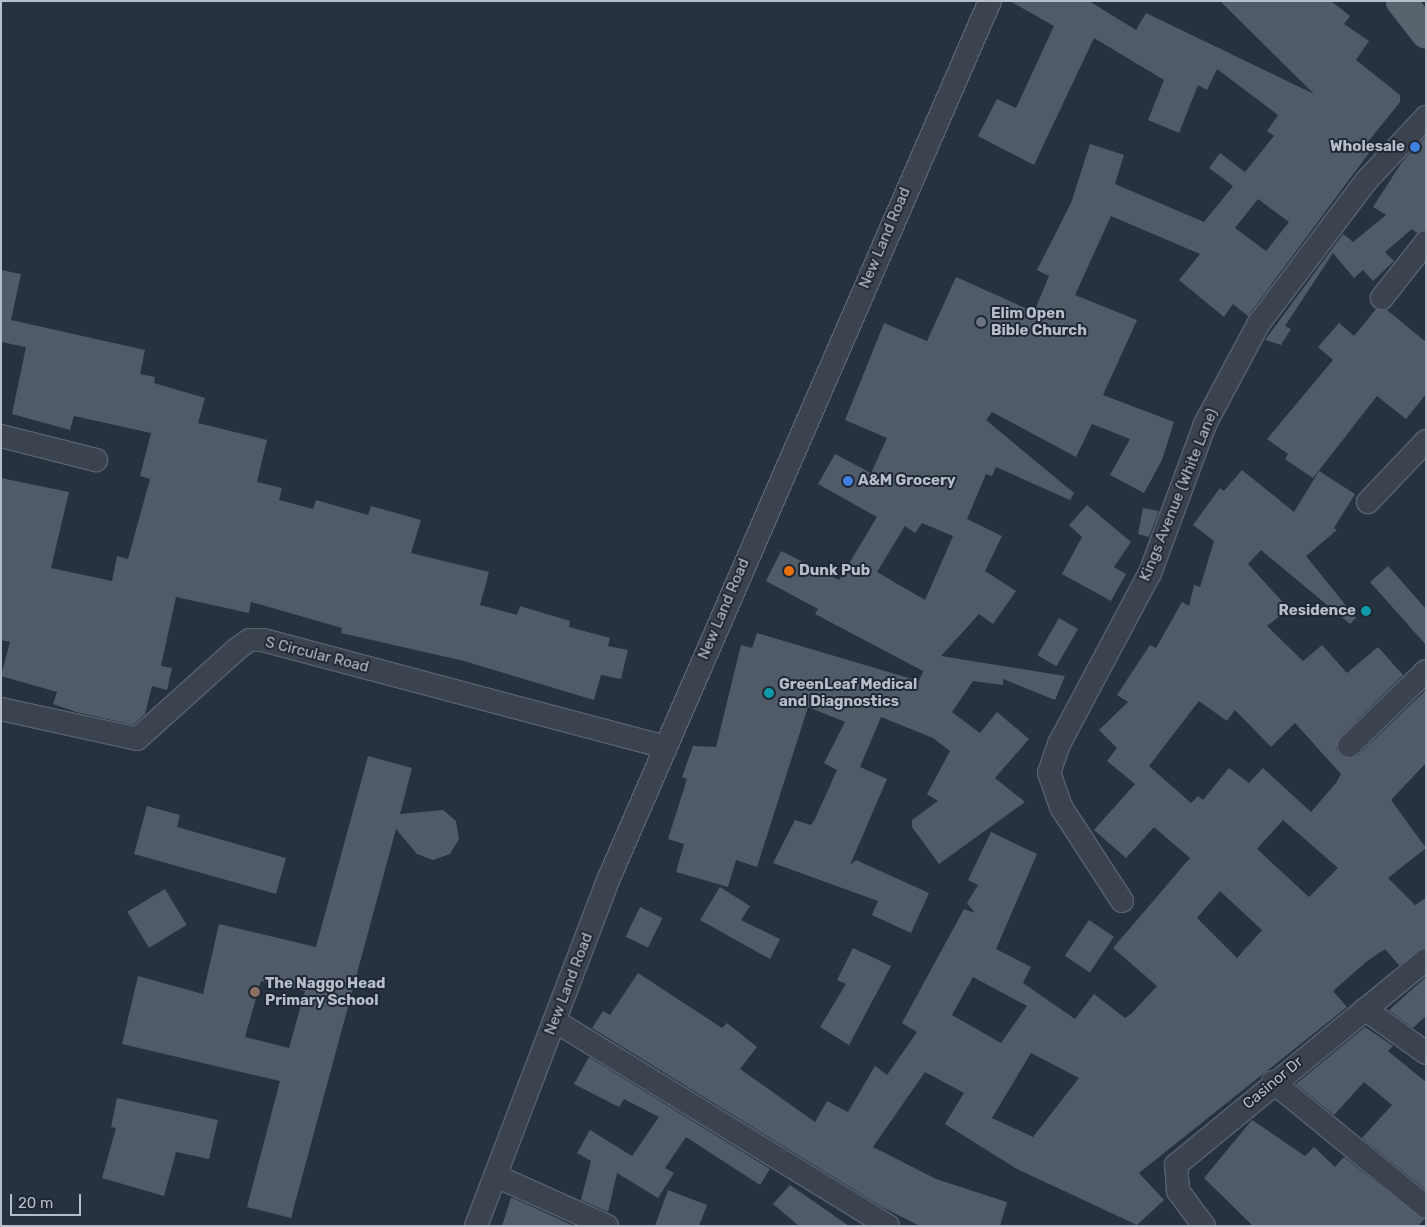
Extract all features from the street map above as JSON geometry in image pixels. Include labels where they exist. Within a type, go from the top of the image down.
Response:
[{"type":"main road","points":[[1401,1],[1425,30]]},
{"type":"street","name":"New Land Road","points":[[476,1226],[554,1021],[664,747],[990,1]]},
{"type":"street","name":"Kings Avenue (White Lane)","points":[[1122,901],[1061,807],[1050,773],[1059,744],[1150,573],[1205,424],[1260,323],[1366,181],[1426,117]]},
{"type":"street","points":[[1382,298],[1426,242]]},
{"type":"street","points":[[1,436],[96,460]]},
{"type":"street","points":[[1368,502],[1426,441]]},
{"type":"street","name":"S Circular Road","points":[[1,709],[137,739],[238,648],[250,640],[263,640],[664,747]]},
{"type":"street","points":[[1349,746],[1426,671]]},
{"type":"street","name":"Casinor Dr","points":[[1204,1226],[1178,1191],[1176,1165],[1273,1082],[1426,960]]},
{"type":"street","points":[[1364,1009],[1426,1053]]},
{"type":"street","points":[[554,1021],[888,1226]]},
{"type":"street","points":[[1273,1082],[1426,1207]]},
{"type":"street","points":[[496,1176],[608,1226]]},
{"type":"building","points":[[1010,1],[1089,1],[1136,30],[1146,13],[1314,94],[1220,1],[1331,1],[1350,16],[1344,24],[1369,41],[1356,60],[1400,95],[1400,102],[1363,148],[1369,153],[1248,316],[1233,304],[1224,317],[1179,280],[1200,254],[1111,216],[1075,295],[1137,320],[1103,395],[1174,422],[1162,460],[1144,493],[1110,475],[1130,439],[1092,424],[1076,457],[992,412],[986,420],[1074,493],[1070,500],[996,467],[992,476],[986,474],[967,519],[1002,536],[985,571],[1016,591],[993,624],[979,614],[941,656],[1065,676],[1055,700],[1003,679],[1003,685],[973,681],[952,712],[980,733],[997,712],[1029,739],[995,778],[1025,802],[939,864],[912,827],[912,820],[938,801],[927,794],[950,751],[933,738],[881,717],[860,767],[887,779],[850,865],[856,860],[929,893],[911,933],[872,915],[878,901],[773,863],[795,820],[811,825],[837,770],[824,763],[845,722],[808,707],[757,867],[736,860],[728,887],[676,872],[684,844],[668,839],[687,779],[682,777],[693,746],[716,747],[741,645],[752,648],[757,633],[919,681],[923,671],[815,614],[818,609],[766,581],[781,551],[839,580],[877,517],[818,484],[835,454],[871,473],[887,438],[845,420],[884,323],[927,341],[956,277],[1034,312],[1049,276],[1037,270],[1071,203],[1090,144],[1124,155],[1115,184],[1204,222],[1233,186],[1209,168],[1220,153],[1245,172],[1274,136],[1267,131],[1278,115],[1217,69],[1207,90],[1198,85],[1179,133],[1148,120],[1164,80],[1094,38],[1034,165],[978,136],[997,99],[1016,108],[1054,26]],"holes":[[[1258,199],[1289,222],[1266,251],[1235,228]],[[922,523],[953,536],[925,600],[877,572],[905,526],[915,533]]]},
{"type":"building","points":[[1426,136],[1426,229],[1417,233],[1412,229],[1385,252],[1394,261],[1373,281],[1363,270],[1354,278],[1333,253],[1285,326],[1291,329],[1281,345],[1265,340],[1343,234],[1353,242],[1386,215],[1373,207],[1402,162]]},
{"type":"building","points":[[1,270],[21,274],[11,320],[145,350],[140,374],[155,377],[154,383],[205,398],[198,423],[267,440],[257,482],[282,488],[279,500],[313,509],[316,500],[368,515],[371,506],[421,520],[411,553],[489,572],[480,605],[517,615],[520,606],[570,621],[569,627],[610,638],[608,646],[628,650],[621,679],[601,675],[594,700],[464,661],[341,633],[342,628],[251,602],[249,613],[176,597],[161,666],[172,668],[167,690],[152,686],[145,714],[133,725],[76,712],[53,704],[57,692],[1,676],[10,642],[1,640],[1,478],[69,492],[51,568],[112,581],[117,556],[128,559],[150,479],[140,476],[151,433],[74,416],[70,430],[12,414],[26,347],[1,342]]},
{"type":"building","points":[[1376,309],[1387,310],[1426,342],[1426,394],[1406,419],[1377,396],[1313,478],[1285,459],[1288,454],[1267,439],[1333,360],[1318,347],[1339,323],[1354,336]]},
{"type":"building","points":[[1242,470],[1294,512],[1319,471],[1355,494],[1334,528],[1337,530],[1306,556],[1356,618],[1350,624],[1261,550],[1248,564],[1289,609],[1267,626],[1303,661],[1322,645],[1347,673],[1378,647],[1403,675],[1340,737],[1336,749],[1340,755],[1358,755],[1426,690],[1426,763],[1391,800],[1426,848],[1388,878],[1415,905],[1426,898],[1426,947],[1399,965],[1385,949],[1366,962],[1333,991],[1347,1007],[1139,1173],[1164,1200],[1137,1225],[1017,1169],[945,1124],[964,1093],[925,1072],[873,1147],[936,1179],[1007,1202],[1000,1226],[920,1226],[882,1207],[592,1028],[603,1011],[610,1015],[638,973],[722,1028],[727,1023],[757,1047],[740,1069],[815,1122],[827,1101],[848,1112],[875,1066],[887,1075],[917,1032],[902,1023],[964,909],[975,913],[967,903],[978,885],[968,880],[991,832],[1037,854],[996,949],[1031,967],[1023,983],[1075,1019],[1094,994],[1125,1018],[1132,1013],[1157,986],[1113,948],[1190,858],[1154,827],[1126,858],[1094,830],[1135,784],[1107,761],[1117,748],[1099,730],[1128,702],[1117,695],[1150,645],[1156,648],[1182,602],[1189,606],[1194,585],[1200,587],[1214,541],[1193,525],[1220,488],[1224,491]],"holes":[[[1199,701],[1227,721],[1235,710],[1271,747],[1295,723],[1341,774],[1336,783],[1311,812],[1263,768],[1249,783],[1229,768],[1203,800],[1198,796],[1191,803],[1149,766]],[[1283,820],[1338,868],[1309,897],[1257,849]],[[1220,891],[1262,930],[1237,958],[1197,918]],[[973,977],[1027,1006],[1001,1043],[952,1015]],[[1031,1053],[1079,1078],[1033,1137],[992,1118]]]},
{"type":"building","points":[[1087,505],[1131,542],[1114,567],[1126,574],[1111,601],[1062,574],[1082,537],[1069,525]]},
{"type":"building","points":[[1143,508],[1159,511],[1149,537],[1138,534]]},
{"type":"building","points":[[1388,566],[1426,609],[1426,645],[1370,582]]},
{"type":"building","points":[[1059,618],[1078,629],[1057,666],[1038,655]]},
{"type":"building","points":[[368,756],[412,768],[400,814],[443,810],[456,821],[459,839],[450,854],[433,860],[417,854],[396,829],[291,1218],[247,1207],[280,1081],[122,1044],[138,976],[203,994],[219,924],[316,947]],"holes":[[[261,981],[305,991],[289,1048],[245,1037]]]},
{"type":"building","points":[[147,806],[180,815],[177,827],[286,858],[276,894],[134,854]]},
{"type":"building","points":[[720,887],[750,906],[741,920],[780,939],[770,959],[700,920]]},
{"type":"building","points":[[165,889],[187,925],[149,948],[127,912]]},
{"type":"building","points":[[640,907],[662,918],[648,948],[626,937]]},
{"type":"building","points":[[1089,920],[1114,937],[1090,972],[1065,956]]},
{"type":"building","points":[[853,948],[891,966],[849,1045],[820,1027],[846,984],[837,980]]},
{"type":"building","points":[[1426,977],[1426,1016],[1413,1028],[1389,1010]]},
{"type":"building","points":[[1365,1027],[1393,1046],[1388,1051],[1426,1082],[1426,1190],[1362,1138],[1392,1105],[1364,1082],[1334,1115],[1296,1084]]},
{"type":"building","points":[[589,1057],[770,1169],[760,1185],[686,1137],[665,1168],[674,1173],[658,1198],[617,1173],[608,1212],[581,1200],[591,1161],[577,1153],[590,1130],[632,1156],[659,1117],[624,1099],[619,1107],[574,1084]]},
{"type":"building","points":[[117,1098],[218,1120],[209,1159],[176,1152],[164,1196],[102,1178],[116,1128],[111,1127]]},
{"type":"building","points":[[1252,1120],[1305,1156],[1314,1147],[1335,1167],[1344,1157],[1424,1220],[1418,1226],[1253,1226],[1204,1178]]},
{"type":"building","points":[[790,1185],[849,1226],[799,1226],[773,1204]]},
{"type":"building","points":[[668,1190],[707,1205],[699,1226],[655,1226]]},
{"type":"building","points":[[511,1198],[513,1198],[574,1226],[502,1226]]},
{"type":"place","name":"Wholesale","points":[[1415,147]]},
{"type":"place","name":"Elim Open Bible Church","points":[[981,322]]},
{"type":"place","name":"A&M Grocery","points":[[848,481]]},
{"type":"place","name":"Dunk Pub","points":[[789,571]]},
{"type":"place","name":"Residence","points":[[1366,611]]},
{"type":"place","name":"GreenLeaf Medical and Diagnostics","points":[[769,693]]},
{"type":"place","name":"The Naggo Head Primary School","points":[[255,992]]}]
